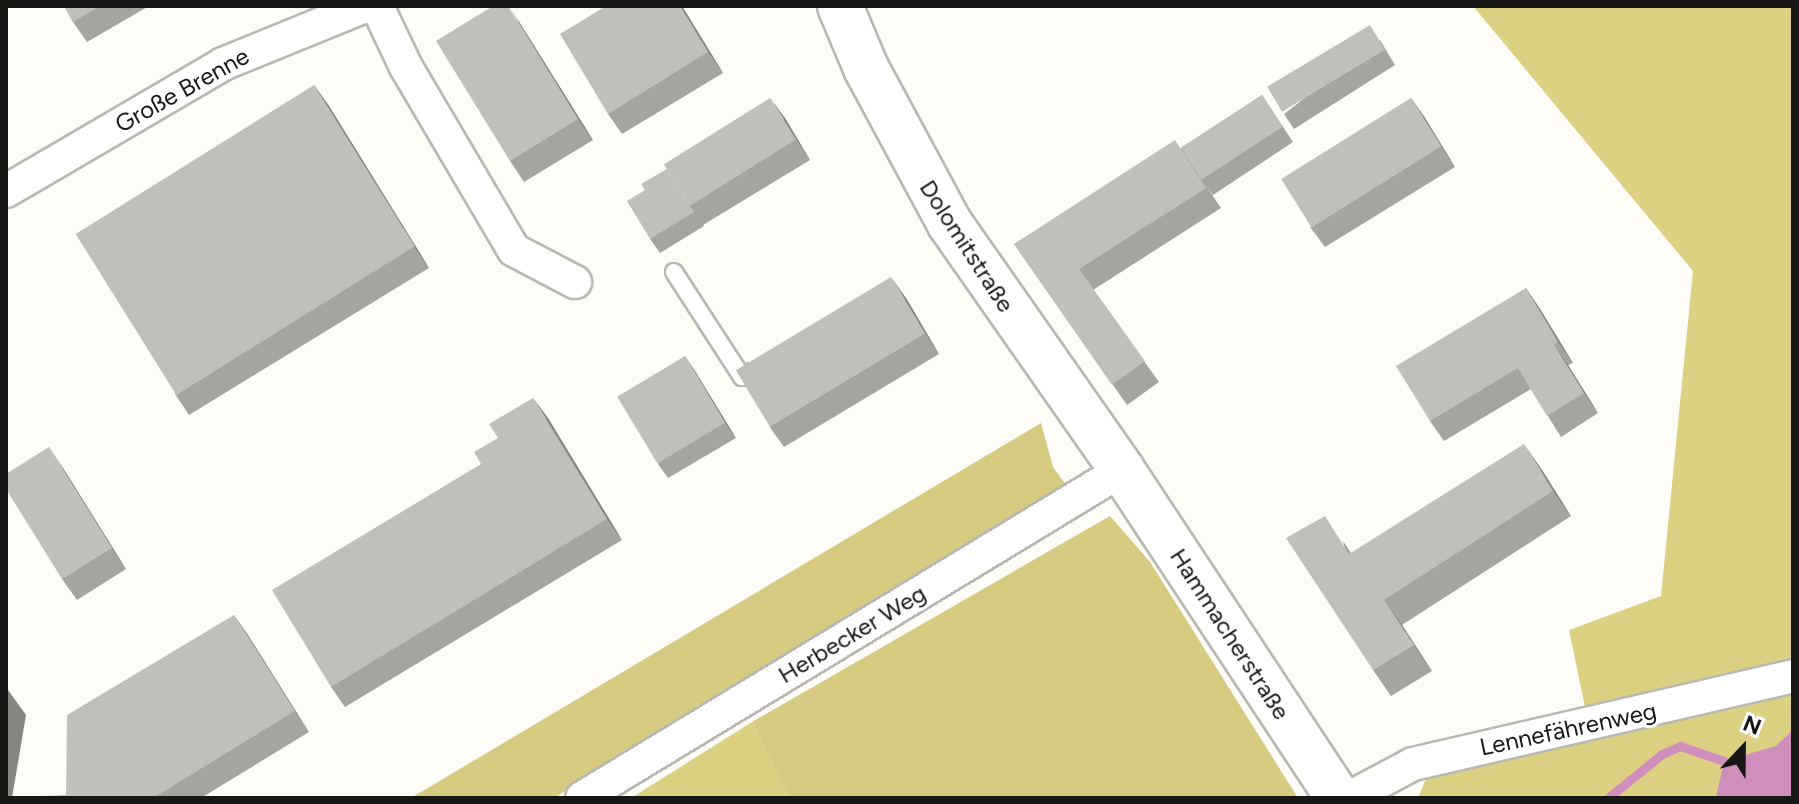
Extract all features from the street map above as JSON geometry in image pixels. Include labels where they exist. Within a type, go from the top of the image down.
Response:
[{"type":"street","name":"Große Brenne","points":[[6,191],[223,64],[365,6]]},
{"type":"street","points":[[377,6],[406,67],[514,250],[575,282]]},
{"type":"street","name":"Dolomitstraße","points":[[840,6],[866,68],[950,224],[1122,470]]},
{"type":"street","name":"Herbecker Weg","points":[[582,798],[1122,470]]},
{"type":"street","name":"Hammacherstraße","points":[[1122,470],[1338,798]]},
{"type":"street","name":"Lennefährenweg","points":[[1349,798],[1413,764],[1793,676]]},
{"type":"lane","points":[[674,272],[742,377],[768,361]]},
{"type":"shaded area","points":[[1473,6],[1793,6],[1793,798],[1418,798],[1429,771],[1587,717],[1569,630],[1661,596],[1693,271]]},
{"type":"shaded area","points":[[1041,423],[1053,467],[1066,485],[554,798],[411,798]]},
{"type":"shaded area","points":[[1110,516],[1150,562],[1298,798],[790,798],[752,722]]},
{"type":"shaded area","points":[[752,722],[791,798],[631,798]]},
{"type":"shaded area","points":[[1793,730],[1793,798],[1716,798],[1724,761],[1776,746]]},
{"type":"building","points":[[64,6],[100,6],[73,22]]},
{"type":"building","points":[[493,6],[508,6],[578,119],[510,161],[436,41]]},
{"type":"building","points":[[606,6],[680,6],[708,52],[608,114],[560,34]]},
{"type":"building","points":[[1370,25],[1385,50],[1282,112],[1267,87]]},
{"type":"building","points":[[314,85],[415,246],[176,395],[76,234]]},
{"type":"building","points":[[1262,95],[1283,127],[1201,180],[1181,148]]},
{"type":"building","points":[[770,98],[796,140],[690,206],[664,164]]},
{"type":"building","points":[[1411,98],[1441,146],[1311,227],[1281,179]]},
{"type":"building","points":[[1175,140],[1206,188],[1079,269],[1145,361],[1112,385],[1014,244]]},
{"type":"building","points":[[667,169],[694,212],[650,239],[627,201],[645,190],[641,184]]},
{"type":"building","points":[[891,277],[925,334],[770,427],[736,370]]},
{"type":"building","points":[[1526,288],[1558,342],[1554,345],[1584,393],[1547,416],[1518,368],[1430,421],[1396,366]]},
{"type":"building","points":[[685,356],[725,423],[657,464],[617,397]]},
{"type":"building","points":[[533,398],[607,519],[331,687],[272,590],[481,464],[474,452],[498,438],[489,424]]},
{"type":"building","points":[[1524,444],[1553,491],[1384,600],[1414,645],[1373,670],[1286,538],[1325,516],[1349,554]]},
{"type":"building","points":[[49,447],[112,548],[62,579],[6,489],[6,474]]},
{"type":"building","points":[[234,615],[295,711],[153,798],[41,798],[66,795],[67,715]]},
{"type":"waterway","points":[[1608,798],[1662,754],[1680,746],[1724,761]]}]
